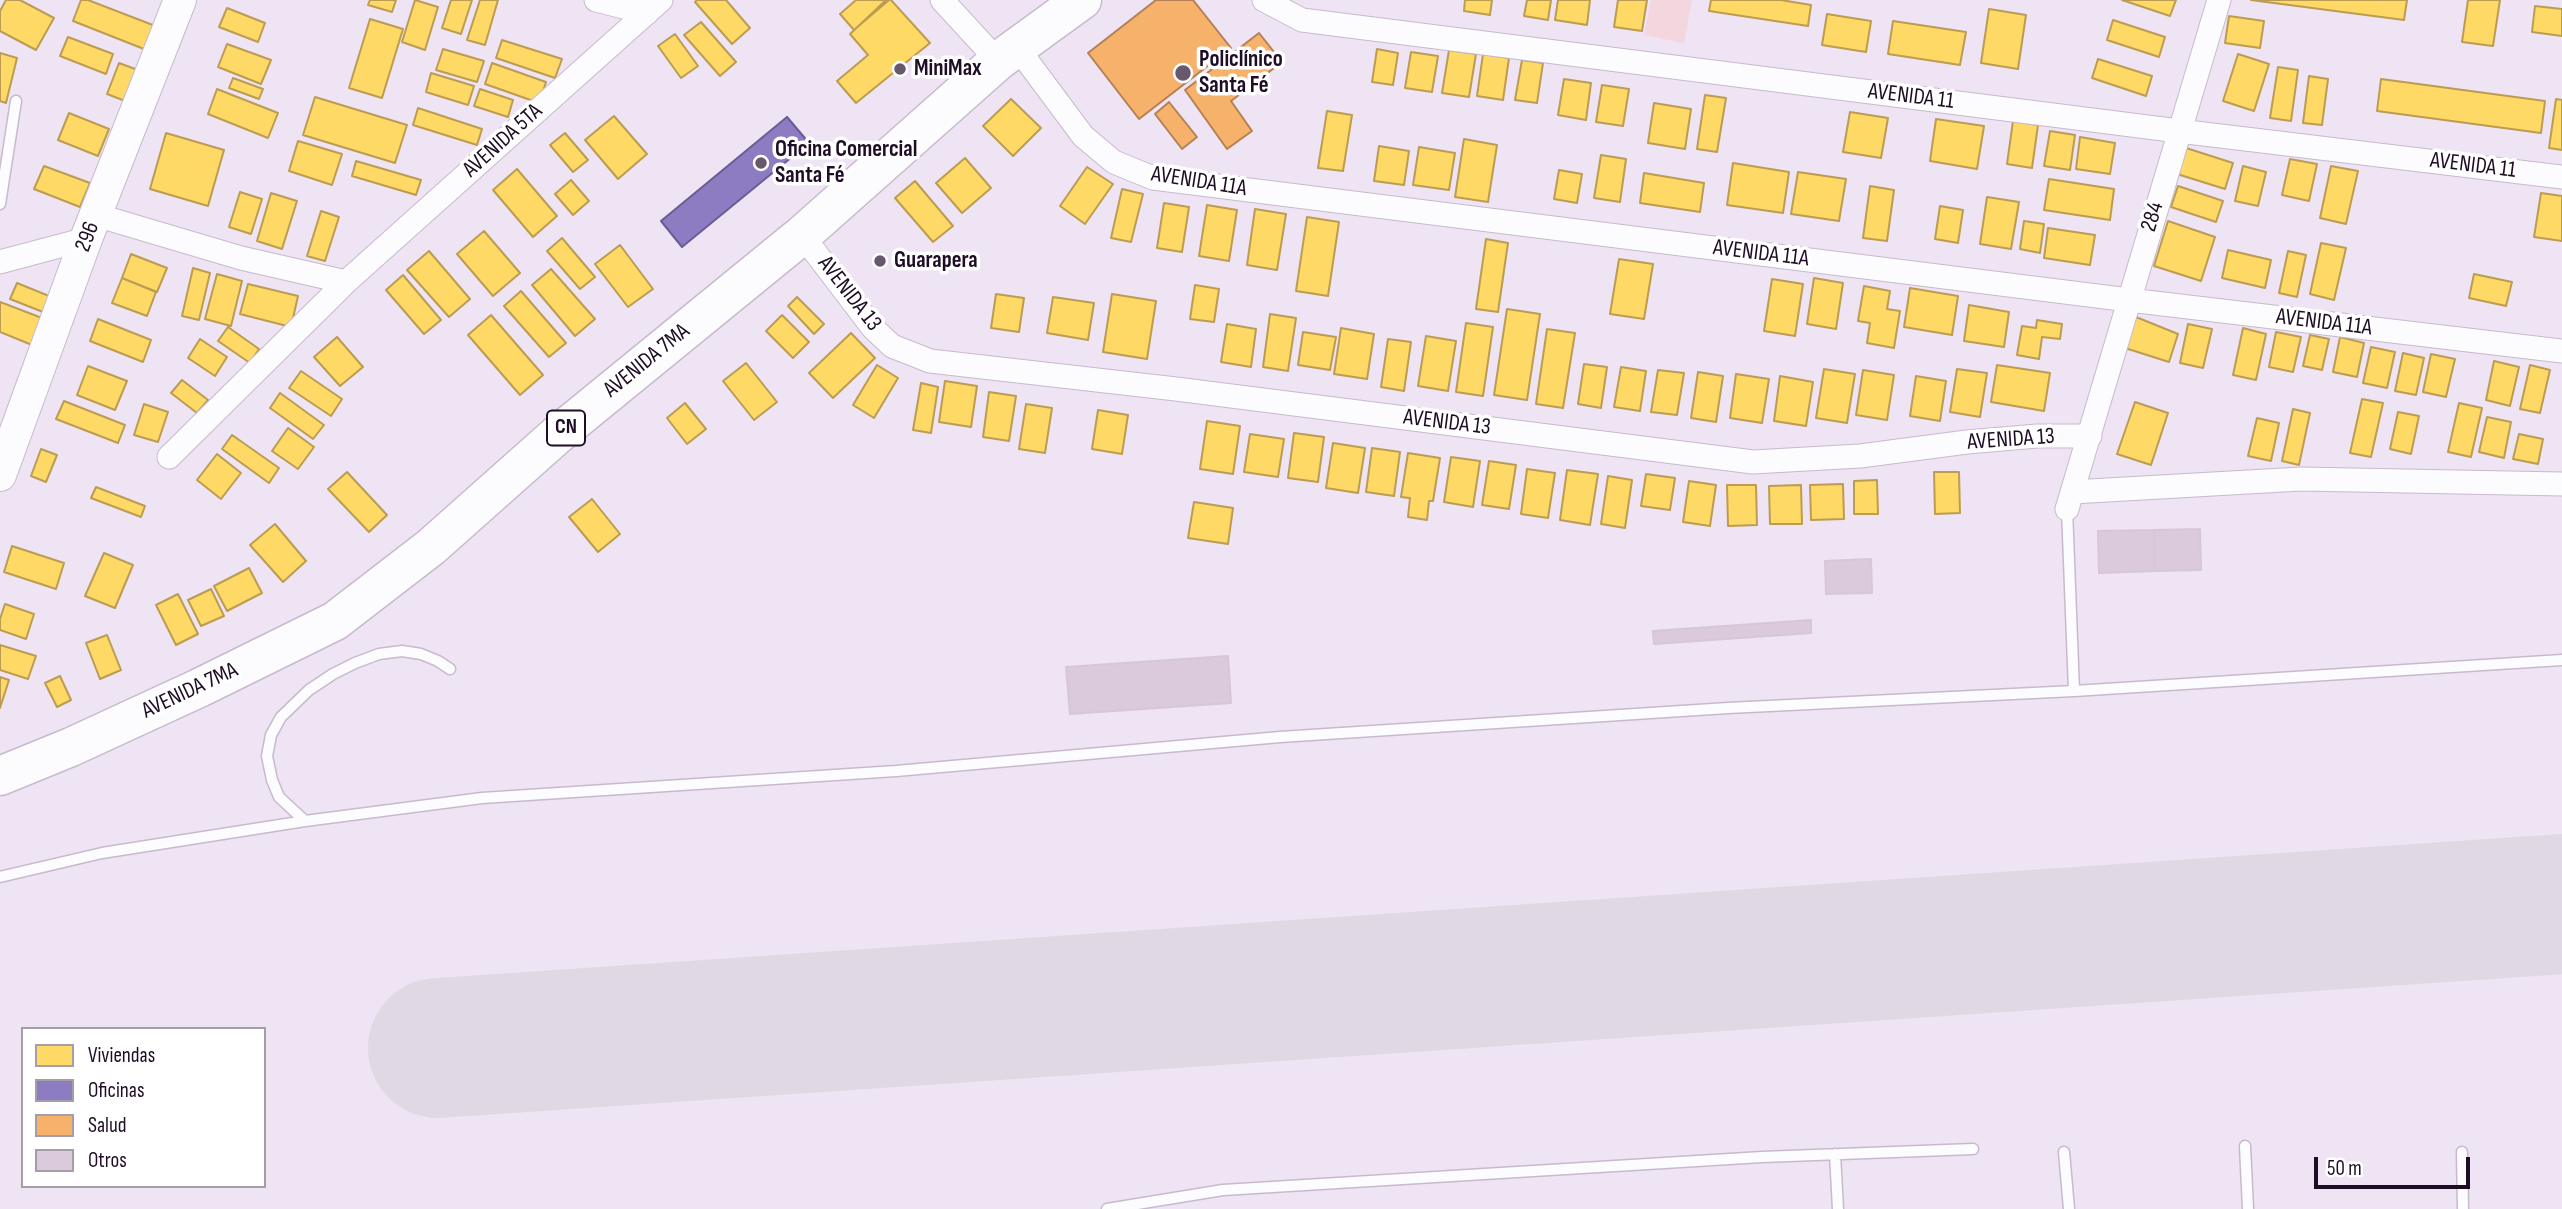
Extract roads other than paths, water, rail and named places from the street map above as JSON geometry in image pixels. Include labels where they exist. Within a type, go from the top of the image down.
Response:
[{"type":"highway","name":"AVENIDA 7MA","points":[[0,776],[72,747],[335,621],[431,547],[557,435],[802,235],[1007,54],[1082,0]]},
{"type":"street","name":"296","points":[[0,475],[91,227],[180,0]]},
{"type":"street","points":[[596,0],[654,6]]},
{"type":"street","name":"AVENIDA 11A","points":[[942,0],[1007,54],[1083,135],[1114,162],[1153,178],[2129,300],[2562,351]]},
{"type":"street","name":"AVENIDA 11","points":[[1264,0],[1302,20],[2562,177]]},
{"type":"street","name":"284","points":[[2090,436],[2219,0]]},
{"type":"street","name":"AVENIDA 5TA","points":[[169,457],[346,282],[654,6]]},
{"type":"street","points":[[0,262],[91,227],[346,282]]},
{"type":"street","name":"AVENIDA 13","points":[[802,235],[873,328],[892,346],[930,361],[1176,389],[1753,462],[1860,456],[1981,441],[2090,436],[2069,500]]},
{"type":"street","points":[[2069,500],[2301,479],[2562,484]]},
{"type":"lane","points":[[0,204],[16,101]]},
{"type":"lane","points":[[2069,500],[2074,691]]},
{"type":"lane","points":[[305,821],[279,797],[272,780],[267,756],[271,735],[281,717],[309,690],[333,674],[379,654],[402,651],[421,654],[450,669]]},
{"type":"lane","points":[[0,877],[102,853],[305,821],[482,798],[896,771],[1280,737],[2562,660]]},
{"type":"lane","points":[[2245,1146],[2248,1209]]},
{"type":"lane","points":[[1107,1209],[1223,1190],[1835,1154],[1973,1149]]},
{"type":"lane","points":[[2064,1152],[2069,1209]]},
{"type":"lane","points":[[2462,1152],[2463,1209]]},
{"type":"lane","points":[[1835,1154],[1838,1209]]},
{"type":"place","name":"MiniMax","points":[[900,69]]},
{"type":"place","name":"Policlínico Santa Fé","points":[[1183,73]]},
{"type":"place","name":"Oficina Comercial Santa Fé","points":[[761,163]]},
{"type":"place","name":"Guarapera","points":[[880,261]]}]
